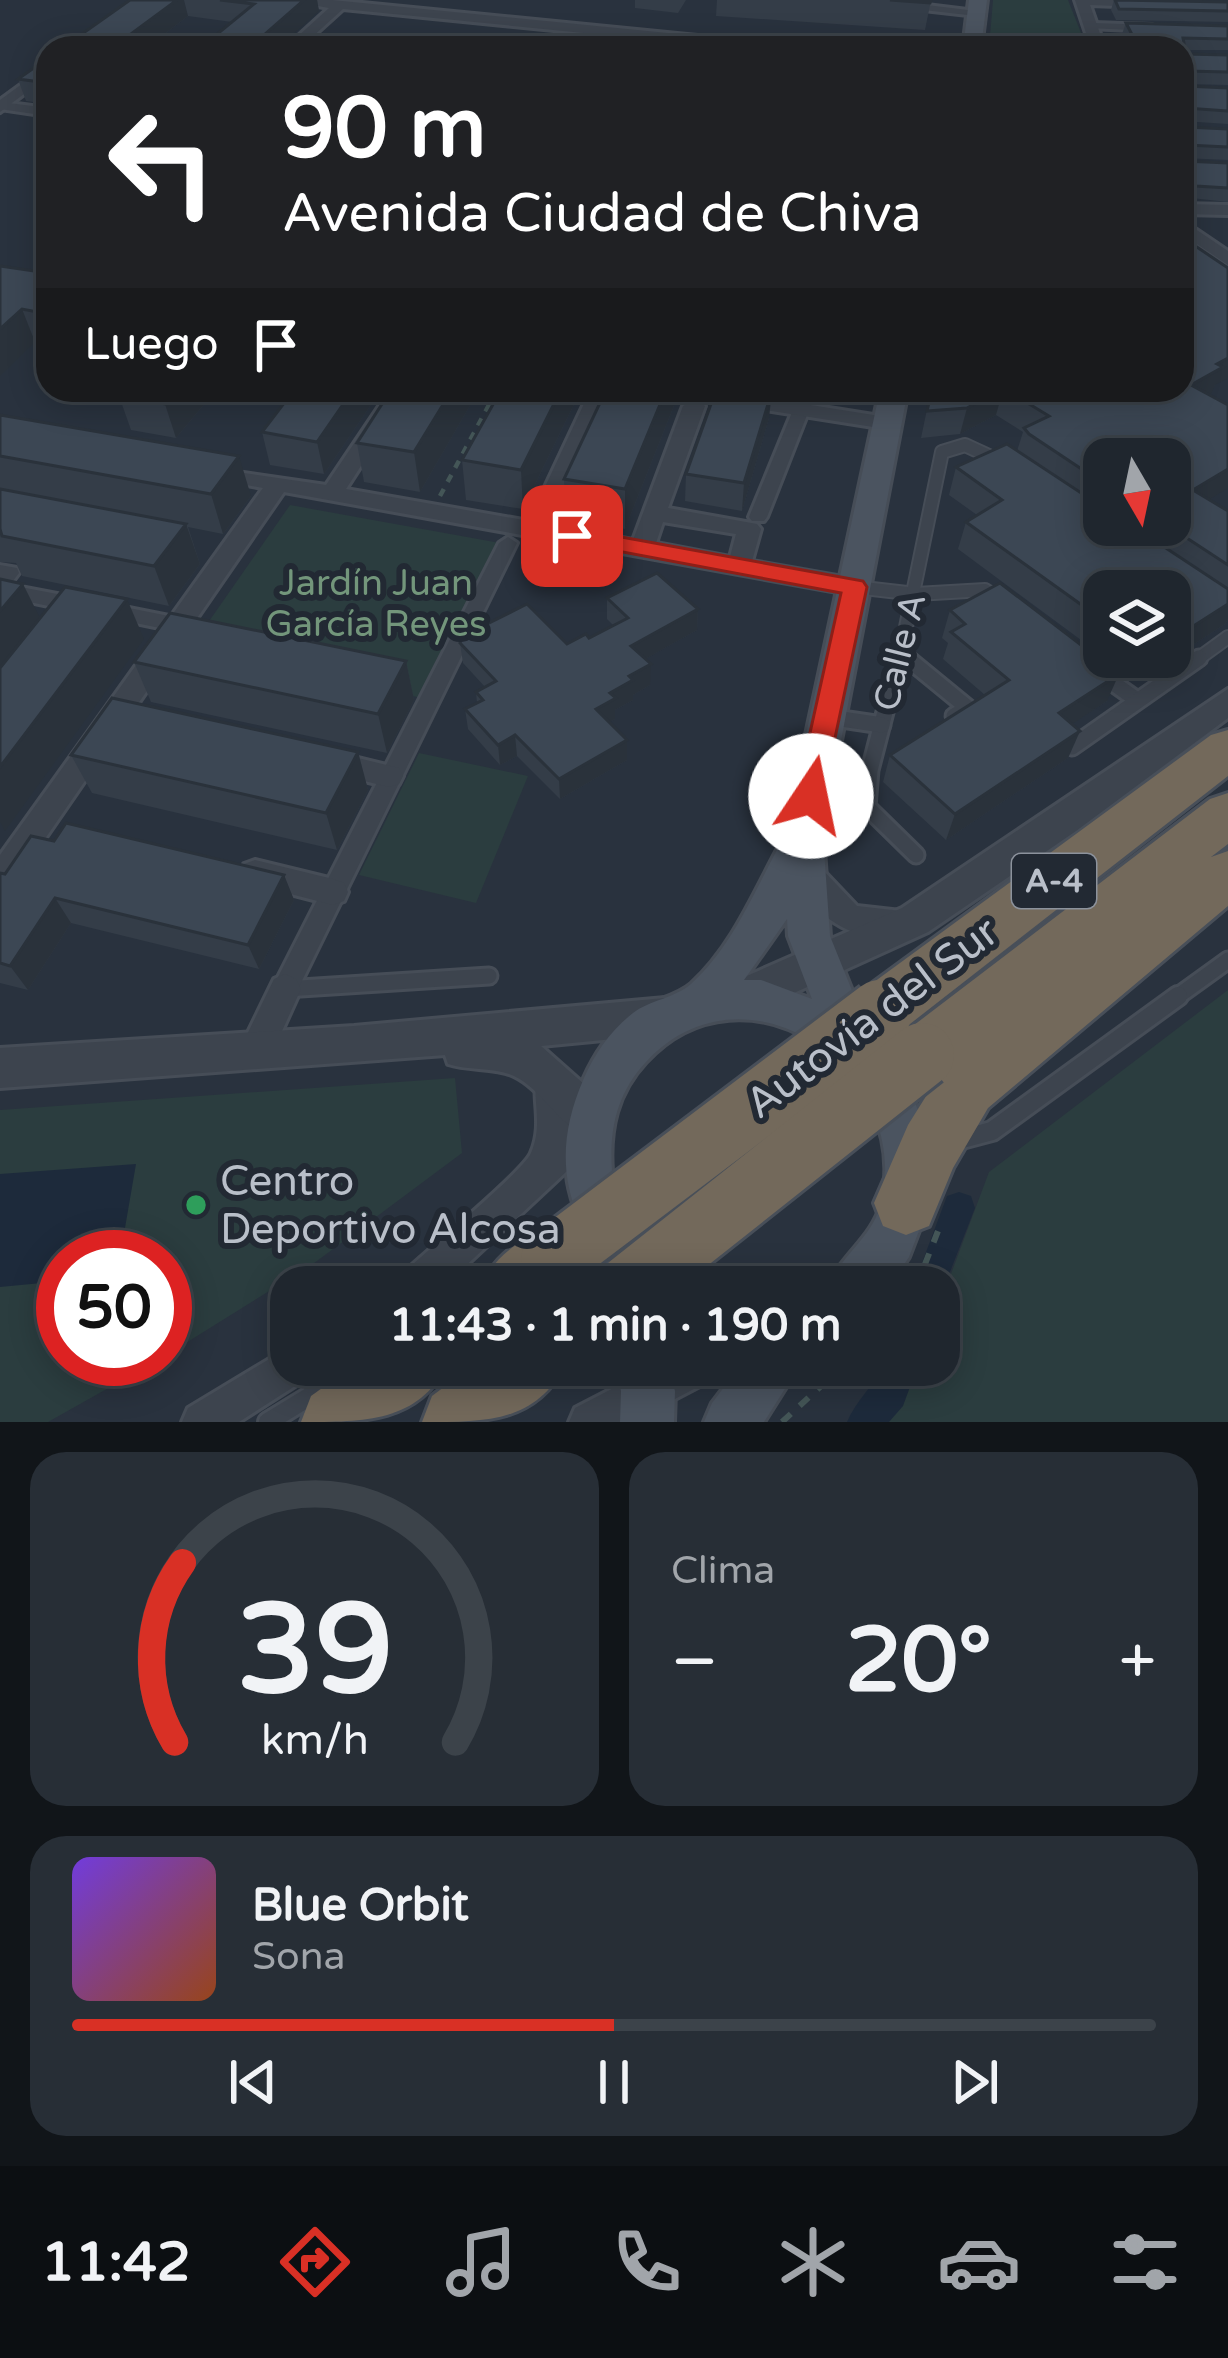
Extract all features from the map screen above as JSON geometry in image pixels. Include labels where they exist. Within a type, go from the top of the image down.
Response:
[{"type":"highway","name":"Autovía del Sur","points":[[647,1266],[885,1037],[1228,749]]},
{"type":"highway","name":"Autovía del Sur","points":[[544,1265],[1228,814]]},
{"type":"highway","points":[[918,1175],[967,1087],[1219,897]]},
{"type":"highway","points":[[340,1399],[368,1386]]},
{"type":"highway","points":[[458,1422],[503,1386]]},
{"type":"main road","points":[[974,36],[978,6]]},
{"type":"main road","points":[[872,1266],[889,1247],[918,1175],[909,1166],[904,1128],[884,1082],[885,1037],[820,962],[809,936],[803,851],[891,402]]},
{"type":"main road","points":[[702,1006],[774,905],[803,851]]},
{"type":"main road","points":[[544,1265],[588,1180],[587,1123],[608,1067],[634,1038],[702,1006],[799,1011],[885,1037]]},
{"type":"main road","points":[[731,1422],[758,1386]]},
{"type":"street","points":[[292,0],[545,18],[654,36]]},
{"type":"street","points":[[841,0],[978,6]]},
{"type":"street","points":[[1095,36],[1082,0],[1166,3]]},
{"type":"street","points":[[305,36],[340,5]]},
{"type":"street","points":[[1093,26],[1160,28]]},
{"type":"street","points":[[3,101],[36,78]]},
{"type":"street","points":[[3,101],[36,109]]},
{"type":"street","points":[[1194,209],[1228,210]]},
{"type":"street","points":[[1194,240],[1228,260]]},
{"type":"street","points":[[332,494],[392,402]]},
{"type":"street","points":[[537,530],[596,402]]},
{"type":"street","points":[[642,548],[688,402]]},
{"type":"street","points":[[732,402],[886,422]]},
{"type":"street","points":[[758,517],[801,410]]},
{"type":"street","points":[[185,468],[854,587]]},
{"type":"street","points":[[0,879],[51,825],[128,717],[217,552],[278,484]]},
{"type":"street","points":[[656,513],[749,529],[739,566]]},
{"type":"street","points":[[256,1051],[508,543]]},
{"type":"street","points":[[0,571],[10,573],[0,587],[179,625]]},
{"type":"street","points":[[0,1068],[354,1045],[702,1006],[915,920],[1064,821],[1228,701]]},
{"type":"street","points":[[298,755],[389,776]]},
{"type":"street","points":[[803,851],[834,911],[871,926],[915,920]]},
{"type":"street","points":[[220,865],[333,892]]},
{"type":"street","points":[[354,1045],[496,1052],[524,1058],[587,1123],[545,1170],[438,1266]]},
{"type":"street","points":[[545,1170],[556,1141],[558,1117],[551,1083]]},
{"type":"street","points":[[202,1422],[270,1379]]},
{"type":"street","points":[[589,1422],[645,1393]]},
{"type":"lane","name":"Calle A","points":[[916,855],[867,807],[870,770],[916,594],[942,452],[965,446],[990,453],[1010,466]]},
{"type":"lane","points":[[854,587],[916,594],[985,590],[1004,604]]},
{"type":"lane","points":[[1072,747],[1228,637]]},
{"type":"lane","points":[[901,653],[968,707],[948,720]]},
{"type":"lane","points":[[1080,659],[1137,700]]},
{"type":"lane","points":[[826,717],[882,725]]},
{"type":"lane","points":[[870,770],[890,757]]},
{"type":"lane","points":[[918,1175],[992,1132],[1228,960]]},
{"type":"lane","points":[[285,989],[489,976]]},
{"type":"lane","points":[[268,1422],[340,1399]]},
{"type":"path","points":[[433,511],[491,402]]},
{"type":"path","points":[[782,1422],[821,1386]]},
{"type":"green space","points":[[993,0],[1068,0],[1082,36],[990,36]]},
{"type":"green space","name":"Jardín Juan García Reyes","points":[[290,505],[500,543],[422,698],[189,650]]},
{"type":"green space","points":[[419,753],[528,776],[476,903],[359,875]]},
{"type":"green space","points":[[1228,990],[1228,1422],[887,1422],[902,1406],[909,1386],[960,1386],[960,1266],[954,1266],[989,1172]]},
{"type":"green space","name":"Centro Deportivo Alcosa","points":[[455,1078],[462,1153],[309,1266],[270,1266],[270,1290],[192,1339],[192,1230],[36,1230],[36,1386],[112,1386],[48,1422],[0,1422],[0,1110]]},
{"type":"water","points":[[136,1164],[125,1230],[36,1230],[36,1284],[0,1287],[0,1174]]},
{"type":"building","points":[[130,0],[177,0],[128,36],[79,36]]},
{"type":"building","points":[[220,0],[304,0],[263,36],[215,36],[254,4]]},
{"type":"building","points":[[1115,0],[1228,2],[1228,11],[1119,9]]},
{"type":"building","points":[[1126,23],[1228,26],[1228,39],[1133,36]]},
{"type":"building","points":[[1194,54],[1228,55],[1228,72],[1194,71]]},
{"type":"building","points":[[36,66],[36,81],[18,79]]},
{"type":"building","points":[[1194,86],[1228,88],[1228,111],[1194,109]]},
{"type":"building","points":[[1194,127],[1228,129],[1228,147],[1194,145]]},
{"type":"building","points":[[1194,161],[1228,163],[1228,188],[1196,186]]},
{"type":"building","points":[[1194,245],[1228,268],[1228,358],[1217,364],[1223,367],[1194,383]]},
{"type":"building","points":[[0,266],[36,271],[36,312],[22,309],[0,329]]},
{"type":"building","points":[[1194,387],[1228,405],[1228,469],[1193,490],[1228,511],[1228,565],[1191,541],[1191,438],[1083,438],[1083,470],[1024,428],[1049,416],[1026,402],[1194,402]]},
{"type":"building","points":[[285,402],[345,402],[317,442],[262,432]]},
{"type":"building","points":[[383,402],[445,402],[414,452],[357,443]]},
{"type":"building","points":[[494,402],[555,402],[521,470],[462,460]]},
{"type":"building","points":[[600,402],[661,402],[625,489],[564,479]]},
{"type":"building","points":[[712,402],[769,402],[744,483],[686,474]]},
{"type":"building","points":[[929,402],[978,402],[967,408],[927,411]]},
{"type":"building","points":[[0,415],[239,456],[211,494],[0,456]]},
{"type":"building","points":[[1007,444],[1083,494],[1083,546],[1163,546],[1228,589],[1228,604],[1191,628],[1191,570],[1083,570],[1083,606],[966,522],[1002,500],[956,467]]},
{"type":"building","points":[[0,489],[186,524],[154,566],[2,536]]},
{"type":"building","points":[[657,573],[698,609],[631,646],[651,664],[629,676],[633,680],[610,693],[616,698],[596,709],[627,740],[559,779],[515,735],[498,745],[465,709],[483,700],[476,692],[496,681],[460,643],[463,636],[527,604],[567,644],[586,634],[589,638],[628,618],[607,598]]},
{"type":"building","points":[[0,579],[23,584],[0,611]]},
{"type":"building","points":[[1000,583],[1083,646],[1083,678],[1113,678],[1059,713],[1080,731],[955,814],[890,755],[1009,680],[951,632],[965,624],[950,610]]},
{"type":"building","points":[[65,587],[127,599],[0,767],[0,668]]},
{"type":"building","points":[[170,613],[406,661],[378,714],[134,662]]},
{"type":"building","points":[[112,698],[358,752],[326,813],[71,755]]},
{"type":"building","points":[[66,823],[284,875],[248,945],[55,898],[10,966],[0,963],[0,873],[5,874],[31,836],[54,841]]},
{"type":"waterway","points":[[938,1266],[959,1208]]},
{"type":"waterway","points":[[865,1422],[892,1386]]},
{"type":"place","name":"Centro Deportivo Alcosa","points":[[196,1205]]},
{"type":"route","points":[[572,536],[854,587],[811,796]]}]
